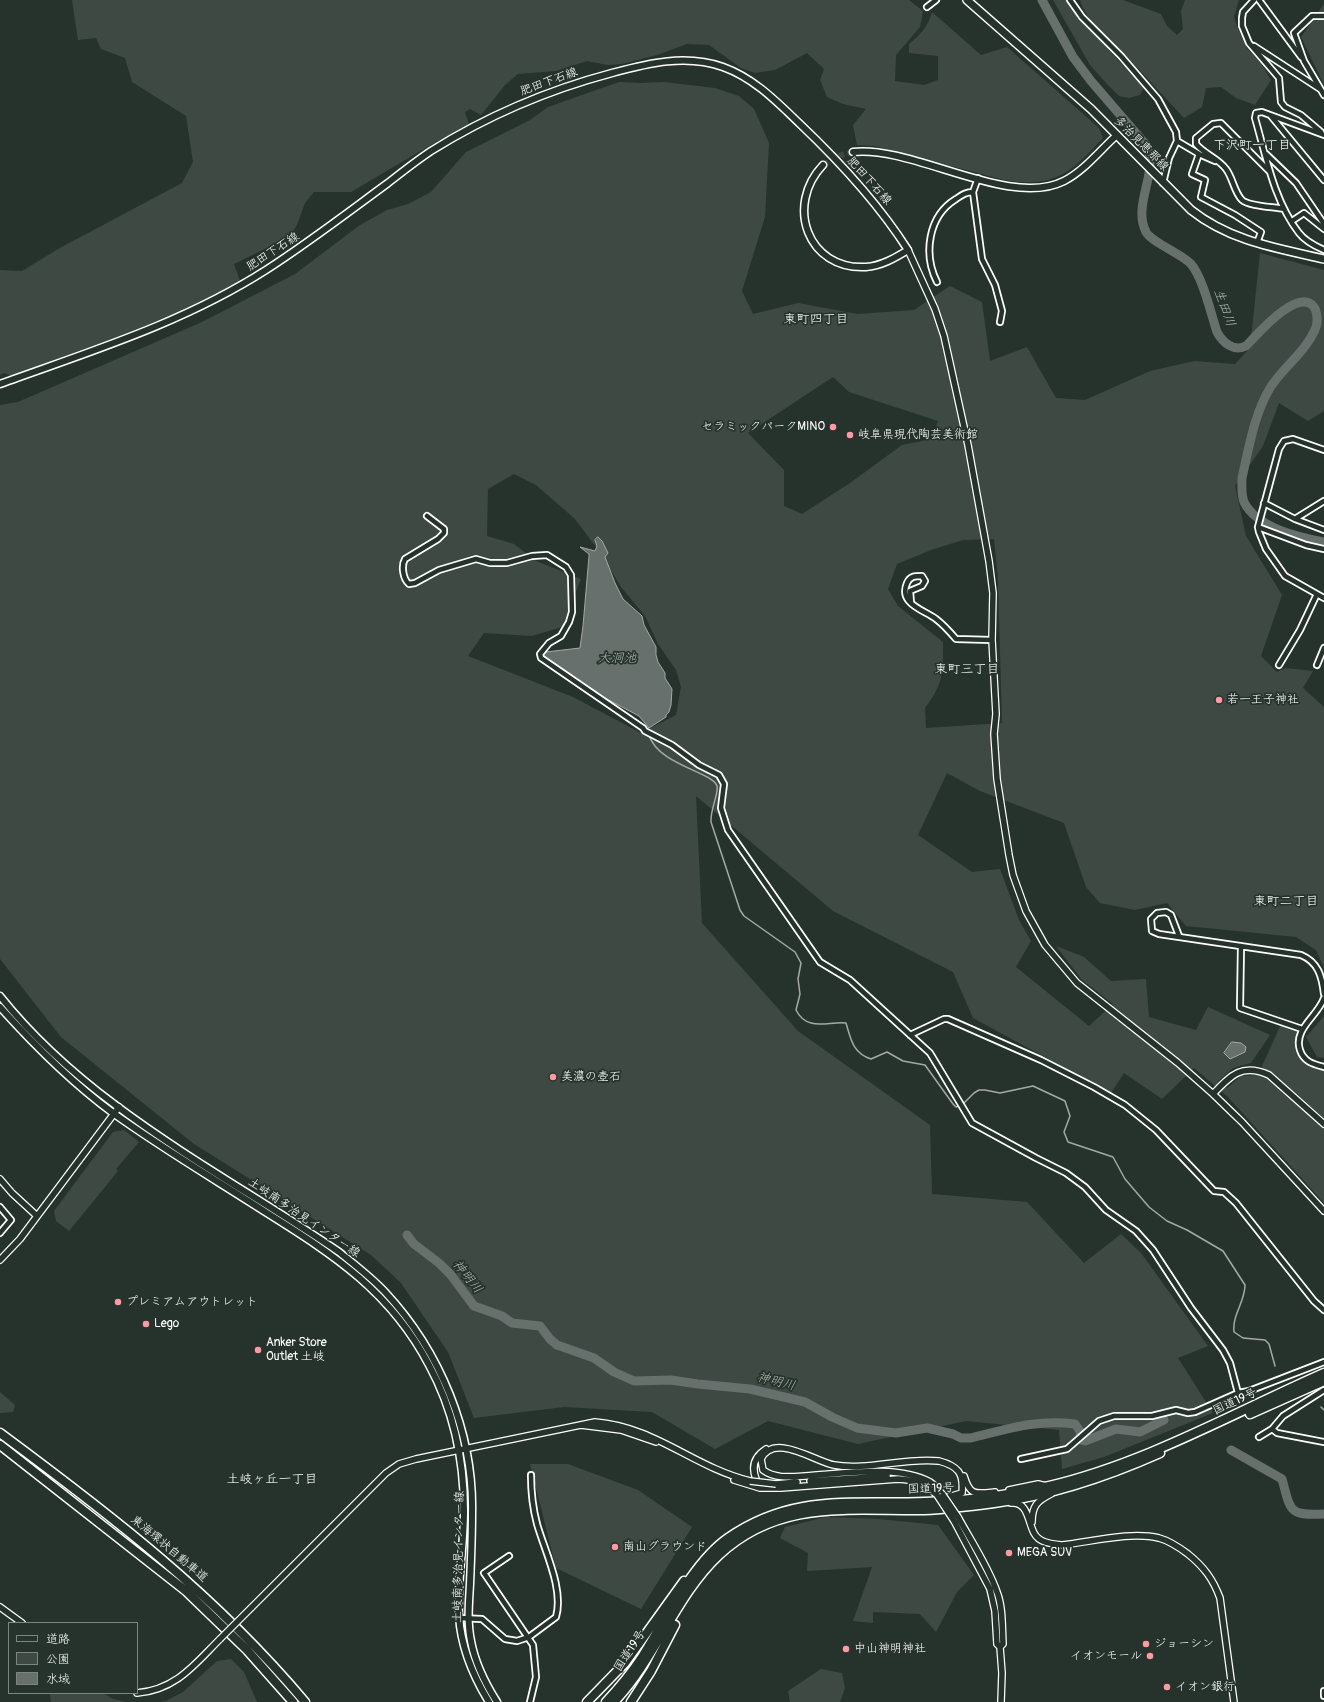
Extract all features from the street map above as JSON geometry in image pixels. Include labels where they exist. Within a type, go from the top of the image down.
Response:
[{"type":"highway","name":"国道19号","points":[[606,1702],[624,1683],[692,1578],[720,1544],[748,1525],[763,1518],[794,1508],[836,1502],[925,1502],[963,1500],[997,1496],[1048,1486],[1113,1467],[1172,1443],[1324,1373]]},
{"type":"highway","name":"国道19号","points":[[614,1702],[627,1688],[649,1657],[697,1580],[719,1555],[751,1533],[779,1520],[809,1512],[826,1510],[925,1510],[958,1507],[1014,1500],[1058,1491],[1118,1472],[1324,1381]]},
{"type":"highway","name":"東海環状自動車道","points":[[0,1433],[126,1528],[190,1582],[246,1636],[305,1702]]},
{"type":"highway","name":"東海環状自動車道","points":[[0,1445],[166,1573],[247,1650],[293,1702]]},
{"type":"highway","points":[[587,1702],[625,1663],[701,1557],[720,1544]]},
{"type":"highway","points":[[631,1702],[651,1671],[675,1624],[687,1595]]},
{"type":"main road","name":"多治見恵那線","points":[[967,0],[1091,109],[1163,183],[1204,221],[1219,229],[1257,243],[1324,259]]},
{"type":"main road","name":"肥田下石線","points":[[0,384],[127,339],[184,315],[223,295],[264,271],[314,237],[428,153],[498,114],[588,80],[656,62],[675,60],[709,63],[740,75],[762,89],[811,135],[878,205],[908,250]]},
{"type":"main road","name":"肥田下石線","points":[[853,152],[878,152],[978,178],[1026,188],[1052,185],[1072,176],[1117,135]]},
{"type":"main road","points":[[823,165],[815,174],[807,188],[803,212],[804,222],[810,237],[822,253],[845,264],[867,267],[890,260],[908,250]]},
{"type":"main road","name":"土岐南多治見インター線","points":[[0,996],[66,1066],[159,1136],[339,1252],[384,1291],[408,1319],[431,1354],[448,1387],[466,1449],[471,1485],[472,1512],[468,1618],[475,1656],[486,1684],[497,1702]]},
{"type":"main road","name":"土岐南多治見インター線","points":[[0,1007],[69,1079],[114,1114],[328,1252],[372,1288],[409,1331],[430,1365],[450,1413],[458,1450],[464,1510],[459,1618],[469,1662],[489,1702]]},
{"type":"street","points":[[928,7],[936,0]]},
{"type":"street","points":[[1070,0],[1082,17],[1121,56],[1158,99],[1176,132],[1177,140],[1169,158],[1163,183]]},
{"type":"street","points":[[1254,0],[1243,12],[1242,26],[1249,42],[1279,78],[1280,102],[1285,107],[1301,115],[1324,135],[1270,114],[1262,112],[1256,113],[1255,118],[1284,209],[1300,234],[1313,245],[1324,250]]},
{"type":"street","points":[[1259,0],[1304,61],[1323,92]]},
{"type":"street","points":[[1304,61],[1294,33],[1312,16],[1324,16]]},
{"type":"street","points":[[1249,42],[1323,92]]},
{"type":"street","points":[[1270,114],[1324,180]]},
{"type":"street","points":[[1272,173],[1222,124],[1213,124],[1196,138],[1196,144],[1199,148],[1216,158],[1227,170],[1242,200],[1247,203],[1284,209]]},
{"type":"street","points":[[1177,140],[1199,154],[1219,162]]},
{"type":"street","points":[[1265,152],[1296,183],[1324,224]]},
{"type":"street","points":[[1199,154],[1192,174],[1205,180],[1201,198],[1235,215],[1260,232],[1257,243]]},
{"type":"street","points":[[978,178],[973,192],[982,259],[995,285],[1002,311],[1000,322]]},
{"type":"street","points":[[937,282],[932,272],[930,257],[931,233],[936,222],[951,202],[964,194],[973,192]]},
{"type":"street","points":[[1292,221],[1304,213],[1324,229]]},
{"type":"street","points":[[908,250],[935,309],[944,336],[968,445],[989,561],[993,592],[992,640],[996,714],[994,734],[997,779],[1002,817],[1014,875],[1034,927],[1058,962],[1077,983],[1213,1094],[1242,1122],[1324,1211]]},
{"type":"street","points":[[1324,450],[1294,439],[1284,441],[1279,449],[1258,527],[1266,549],[1285,576],[1324,598]]},
{"type":"street","points":[[1295,519],[1324,501]]},
{"type":"street","points":[[1264,503],[1295,519],[1324,530]]},
{"type":"street","points":[[427,516],[444,530],[444,533],[438,539],[405,559],[402,564],[406,582],[408,584],[415,583],[439,570],[476,559],[490,563],[507,563],[532,556],[547,555],[566,567],[571,575],[571,618],[561,636],[543,648],[539,656],[645,731],[672,745],[699,765],[719,776],[724,784],[721,808],[728,830],[820,962],[850,980],[930,1053],[962,1104],[972,1123],[1066,1173],[1085,1187],[1106,1210],[1136,1231],[1153,1250],[1191,1308],[1223,1350],[1230,1363],[1238,1393]]},
{"type":"street","points":[[1258,527],[1306,545],[1324,549]]},
{"type":"street","points":[[911,603],[910,591],[922,586],[925,581],[922,576],[915,576],[909,580],[905,588],[905,596],[911,603],[936,619],[956,639],[992,640]]},
{"type":"street","points":[[1279,665],[1300,630],[1317,594]]},
{"type":"street","points":[[1317,665],[1324,648]]},
{"type":"street","points":[[1179,936],[1171,916],[1166,912],[1157,913],[1151,919],[1152,931],[1159,934],[1301,955],[1310,958],[1317,966],[1321,975],[1324,994]]},
{"type":"street","points":[[1241,946],[1240,1008],[1302,1030]]},
{"type":"street","points":[[1324,998],[1321,1007],[1302,1030],[1298,1040],[1302,1055],[1308,1062],[1324,1067]]},
{"type":"street","points":[[910,1035],[944,1019],[948,1019],[1041,1060],[1094,1087],[1125,1105],[1156,1130],[1214,1191],[1224,1192],[1236,1203],[1314,1301],[1324,1310]]},
{"type":"street","points":[[1213,1094],[1236,1073],[1250,1070],[1260,1071],[1269,1075],[1324,1124]]},
{"type":"street","points":[[0,1260],[20,1239],[119,1107]]},
{"type":"street","points":[[0,1179],[37,1216]]},
{"type":"street","points":[[0,1207],[11,1220],[0,1233]]},
{"type":"street","points":[[1021,1459],[1067,1449],[1099,1421],[1114,1416],[1152,1416],[1176,1410],[1188,1413],[1196,1412],[1238,1393],[1248,1391],[1324,1362]]},
{"type":"street","points":[[1259,1437],[1272,1429],[1283,1416],[1324,1390]]},
{"type":"street","points":[[138,1693],[158,1690],[176,1681],[386,1473],[399,1464],[416,1458],[582,1425],[585,1423],[606,1422],[639,1430],[705,1465],[736,1477],[753,1480],[776,1484],[909,1475]]},
{"type":"street","points":[[582,1425],[606,1427],[644,1436],[717,1474],[760,1488],[914,1480],[940,1495]]},
{"type":"street","points":[[1272,1429],[1277,1433],[1324,1442]]},
{"type":"street","points":[[753,1480],[753,1469],[759,1453],[768,1447],[782,1444],[795,1447],[826,1460],[838,1463],[926,1458],[947,1459],[962,1469],[968,1488],[972,1492],[981,1493],[1008,1490],[1038,1484],[1048,1486]]},
{"type":"street","points":[[860,1502],[867,1500],[901,1500],[952,1497],[962,1493],[960,1474],[952,1464],[933,1460],[836,1466],[796,1450],[782,1448],[768,1451],[761,1459],[764,1470],[770,1475],[788,1477],[873,1472],[909,1475],[931,1483],[940,1495],[956,1519],[998,1592],[1003,1644],[1000,1647],[1002,1673],[1001,1702]]},
{"type":"street","points":[[459,1618],[482,1619],[499,1634],[511,1641],[524,1640],[556,1617],[560,1597],[537,1522],[531,1486],[531,1475]]},
{"type":"street","points":[[1032,1524],[1032,1510],[1036,1503],[1058,1491]]},
{"type":"street","points":[[958,1507],[963,1509],[1013,1502],[1025,1509],[1034,1532],[1040,1540],[1050,1544],[1062,1545],[1142,1535],[1160,1538],[1178,1546],[1207,1571],[1220,1598],[1234,1702]]},
{"type":"street","points":[[509,1556],[484,1573],[533,1645],[536,1677],[530,1702]]},
{"type":"street","points":[[0,1608],[21,1622]]},
{"type":"street","points":[[1324,1691],[1324,1696]]},
{"type":"green space","points":[[72,0],[909,0],[923,11],[920,27],[896,55],[895,81],[924,85],[938,80],[938,56],[909,53],[909,44],[924,30],[932,12],[981,55],[1007,47],[1099,128],[1103,138],[1081,161],[1060,176],[1049,180],[1036,182],[1021,182],[1004,180],[875,146],[857,145],[853,125],[866,109],[843,104],[827,97],[820,80],[824,69],[807,53],[775,70],[755,73],[741,68],[709,45],[687,44],[657,55],[622,64],[607,65],[587,61],[556,71],[518,74],[505,85],[481,115],[470,109],[465,112],[469,125],[429,146],[351,192],[314,192],[305,203],[297,225],[289,237],[234,264],[240,281],[157,321],[100,344],[14,377],[4,373],[0,375],[0,270],[22,271],[58,249],[182,183],[193,162],[186,116],[132,82],[125,58],[101,49],[96,38],[78,40]]},
{"type":"green space","points":[[1053,0],[1066,0],[1081,20],[1144,88],[1140,95],[1129,98],[1119,96],[1107,84],[1090,65]]},
{"type":"green space","points":[[1080,0],[1123,0],[1161,14],[1167,26],[1177,35],[1183,29],[1181,11],[1185,0],[1239,0],[1234,17],[1238,29],[1247,48],[1261,63],[1271,80],[1255,105],[1236,98],[1221,87],[1206,88],[1202,107],[1184,118],[1131,61],[1095,26]]},
{"type":"green space","points":[[1324,4],[1324,85],[1301,37]]},
{"type":"green space","points":[[619,82],[664,82],[715,88],[739,96],[754,109],[769,143],[765,217],[742,291],[753,314],[798,303],[857,314],[914,310],[950,286],[982,302],[990,361],[1027,347],[1056,398],[1085,400],[1150,371],[1194,361],[1235,364],[1250,348],[1260,253],[1324,270],[1324,411],[1308,421],[1279,403],[1263,446],[1235,486],[1246,536],[1282,595],[1261,656],[1277,672],[1285,668],[1313,671],[1303,688],[1324,707],[1324,968],[1316,950],[1296,937],[1186,926],[1167,903],[1135,910],[1100,903],[1086,887],[1064,823],[980,791],[947,773],[918,835],[972,872],[1000,869],[1019,920],[1031,941],[1016,967],[1089,1026],[1113,1004],[1082,980],[1056,946],[1084,957],[1111,981],[1146,979],[1149,1017],[1196,1030],[1208,1007],[1270,1035],[1251,1063],[1233,1068],[1218,1081],[1227,1088],[1241,1076],[1258,1075],[1282,1022],[1302,1029],[1298,1046],[1308,1062],[1324,1067],[1324,1203],[1228,1097],[1194,1068],[1162,1099],[1124,1073],[1111,1093],[973,1018],[953,972],[833,911],[696,796],[702,923],[798,1031],[930,1125],[932,1194],[1027,1202],[1084,1263],[1121,1234],[1141,1253],[1208,1346],[1178,1358],[1213,1413],[1104,1457],[1062,1469],[1059,1430],[966,1421],[858,1444],[768,1421],[715,1449],[652,1412],[564,1407],[474,1418],[448,1352],[401,1283],[371,1255],[194,1144],[61,1037],[0,959],[0,405],[18,402],[202,322],[295,274],[360,225],[387,210],[408,204],[431,192],[466,152],[530,120],[548,107]],"holes":[[[833,377],[849,392],[938,421],[932,439],[902,445],[850,483],[802,514],[784,506],[784,470],[748,433]],[[514,474],[536,485],[575,519],[601,554],[621,587],[645,616],[658,644],[676,670],[681,687],[676,715],[641,733],[573,697],[468,656],[484,633],[532,636],[562,627],[581,579],[536,561],[514,544],[487,536],[488,489]],[[994,539],[998,579],[1002,723],[926,728],[925,708],[936,691],[941,677],[943,642],[898,606],[888,589],[897,564],[931,550],[963,540]]]},
{"type":"green space","points":[[1324,1016],[1324,1058],[1317,1057],[1306,1037]]},
{"type":"green space","points":[[124,1130],[139,1142],[116,1169],[118,1171],[69,1231],[56,1221],[54,1211],[113,1132]]},
{"type":"green space","points":[[0,1392],[15,1405],[13,1412],[0,1413]]},
{"type":"green space","name":"南山グラウンド","points":[[530,1464],[568,1464],[638,1490],[692,1527],[641,1609],[556,1568]]},
{"type":"green space","points":[[826,1517],[879,1519],[938,1525],[974,1575],[957,1592],[936,1632],[920,1614],[873,1612],[873,1623],[853,1621],[872,1567],[807,1571],[808,1553],[780,1538],[785,1527]]},
{"type":"green space","points":[[231,1659],[244,1672],[257,1702],[159,1702],[166,1701],[183,1692],[217,1661]]},
{"type":"green space","points":[[821,1669],[842,1673],[845,1688],[840,1702],[790,1702],[788,1691]]},
{"type":"green space","points":[[50,1694],[105,1694],[113,1699],[126,1702],[51,1702]]},
{"type":"water","name":"大洞池","points":[[598,537],[602,541],[608,553],[605,557],[623,599],[642,616],[644,625],[656,647],[658,662],[672,689],[669,712],[666,717],[649,728],[639,716],[603,697],[542,655],[546,652],[580,648],[589,554],[580,547],[595,551],[597,546],[595,540]]},
{"type":"water","points":[[1232,1042],[1241,1043],[1246,1047],[1245,1052],[1230,1059],[1224,1053]]},
{"type":"waterway","name":"生田川","points":[[1042,0],[1073,57],[1091,81],[1147,146],[1150,156],[1150,167],[1142,211],[1146,232],[1154,240],[1181,256],[1191,264],[1199,278],[1217,332],[1222,340],[1233,347],[1242,348],[1288,307],[1298,303],[1307,302],[1314,307],[1317,322],[1312,336],[1307,344],[1275,380],[1264,398],[1256,420],[1247,455],[1242,478],[1242,496],[1250,511],[1258,519],[1268,525],[1291,534],[1324,542]]},
{"type":"waterway","points":[[649,735],[654,745],[663,754],[673,761],[706,776],[717,786],[711,822],[740,910],[744,916],[795,952],[801,963],[798,979],[800,994],[796,1010],[801,1017],[806,1021],[818,1024],[846,1023],[851,1040],[856,1049],[871,1059],[887,1052],[903,1061],[925,1065],[953,1104],[956,1107],[959,1106]]},
{"type":"waterway","points":[[963,1104],[979,1090],[1000,1093],[1033,1086],[1065,1101],[1070,1116],[1064,1132],[1068,1142],[1113,1157],[1125,1179],[1149,1207],[1167,1221],[1187,1230],[1223,1251],[1245,1285],[1243,1297],[1235,1320],[1234,1332],[1243,1338],[1265,1340],[1269,1344],[1275,1366]]},
{"type":"waterway","name":"神明川","points":[[407,1235],[414,1244],[439,1263],[451,1275],[474,1306],[502,1316],[512,1323],[540,1326],[550,1339],[557,1345],[594,1358],[614,1372],[634,1381],[671,1380],[750,1389],[805,1402],[832,1417],[857,1428],[896,1433],[927,1428],[953,1434],[961,1438],[971,1438],[1010,1428],[1035,1424],[1061,1423],[1075,1424],[1080,1431],[1081,1440],[1085,1441],[1116,1429],[1140,1432],[1164,1420]]},
{"type":"waterway","points":[[1321,1407],[1324,1410]]},
{"type":"waterway","name":"神明川","points":[[1231,1450],[1282,1479],[1290,1505],[1297,1512],[1304,1514],[1324,1514]]},
{"type":"tunnel","points":[[823,165],[838,156],[853,152]]},
{"type":"place","name":"セラミックパークMINO","points":[[833,427]]},
{"type":"place","name":"岐阜県現代陶芸美術館","points":[[850,435]]},
{"type":"place","name":"若一王子神社","points":[[1219,700]]},
{"type":"place","name":"美濃の壺石","points":[[553,1077]]},
{"type":"place","name":"プレミアムアウトレット","points":[[118,1302]]},
{"type":"place","name":"Lego","points":[[146,1324]]},
{"type":"place","name":"Anker Store Outlet 土岐","points":[[258,1350]]},
{"type":"place","name":"南山グラウンド","points":[[615,1547]]},
{"type":"place","name":"MEGA SUV","points":[[1009,1553]]},
{"type":"place","name":"ジョーシン","points":[[1146,1644]]},
{"type":"place","name":"中山神明神社","points":[[846,1649]]},
{"type":"place","name":"イオンモール","points":[[1150,1656]]},
{"type":"place","name":"イオン銀行","points":[[1167,1687]]},
{"type":"district","name":"下沢町一丁目","points":[[1252,146]]},
{"type":"district","name":"東町四丁目","points":[[816,320]]},
{"type":"district","name":"東町三丁目","points":[[967,670]]},
{"type":"district","name":"東町二丁目","points":[[1286,902]]},
{"type":"district","name":"土岐ヶ丘一丁目","points":[[272,1480]]}]
